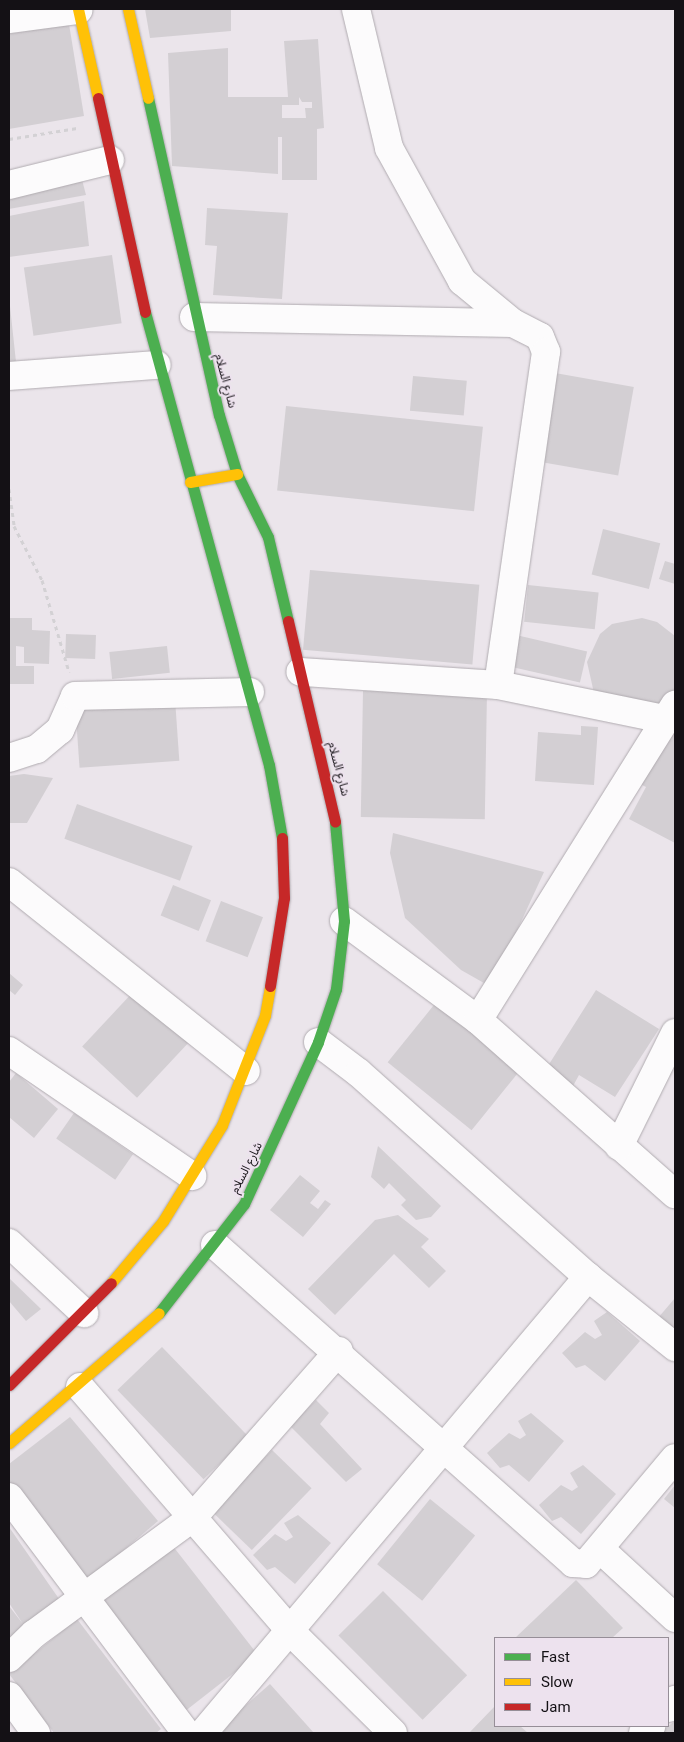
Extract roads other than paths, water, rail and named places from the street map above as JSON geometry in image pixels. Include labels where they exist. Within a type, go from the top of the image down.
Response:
[{"type":"street","points":[[9,19],[78,9],[157,365],[250,692],[282,831],[284,898],[278,957],[246,1072],[192,1176],[130,1264],[84,1313],[9,1385]]},
{"type":"street","name":"شارع السلام","points":[[9,1443],[80,1387],[170,1301],[215,1245],[244,1204],[318,1042],[336,990],[344,921],[334,808],[268,537],[237,474],[194,317],[128,9]]},
{"type":"street","points":[[356,9],[389,148],[462,282],[513,323],[540,336],[546,352],[498,685]]},
{"type":"street","points":[[9,185],[110,160]]},
{"type":"street","points":[[194,317],[513,323]]},
{"type":"street","points":[[9,376],[157,365]]},
{"type":"street","points":[[190,482],[237,474]]},
{"type":"street","points":[[300,672],[498,685],[669,712],[622,795],[478,1020]]},
{"type":"street","points":[[9,758],[37,749],[60,730],[75,696],[250,692]]},
{"type":"street","points":[[9,882],[246,1072]]},
{"type":"street","points":[[344,921],[478,1020],[675,1194]]},
{"type":"street","points":[[619,1146],[675,1033]]},
{"type":"street","points":[[318,1042],[359,1073],[588,1277],[675,1347]]},
{"type":"street","points":[[9,1052],[192,1176]]},
{"type":"street","points":[[9,1244],[84,1313]]},
{"type":"street","points":[[215,1245],[339,1351],[573,1563],[586,1564],[675,1458]]},
{"type":"street","points":[[203,1733],[292,1633],[588,1277]]},
{"type":"street","points":[[9,1658],[193,1517],[339,1351]]},
{"type":"street","points":[[80,1387],[292,1633],[394,1733]]},
{"type":"street","points":[[9,1497],[186,1733]]},
{"type":"street","points":[[600,1549],[675,1618]]},
{"type":"street","points":[[9,1696],[36,1733]]}]
